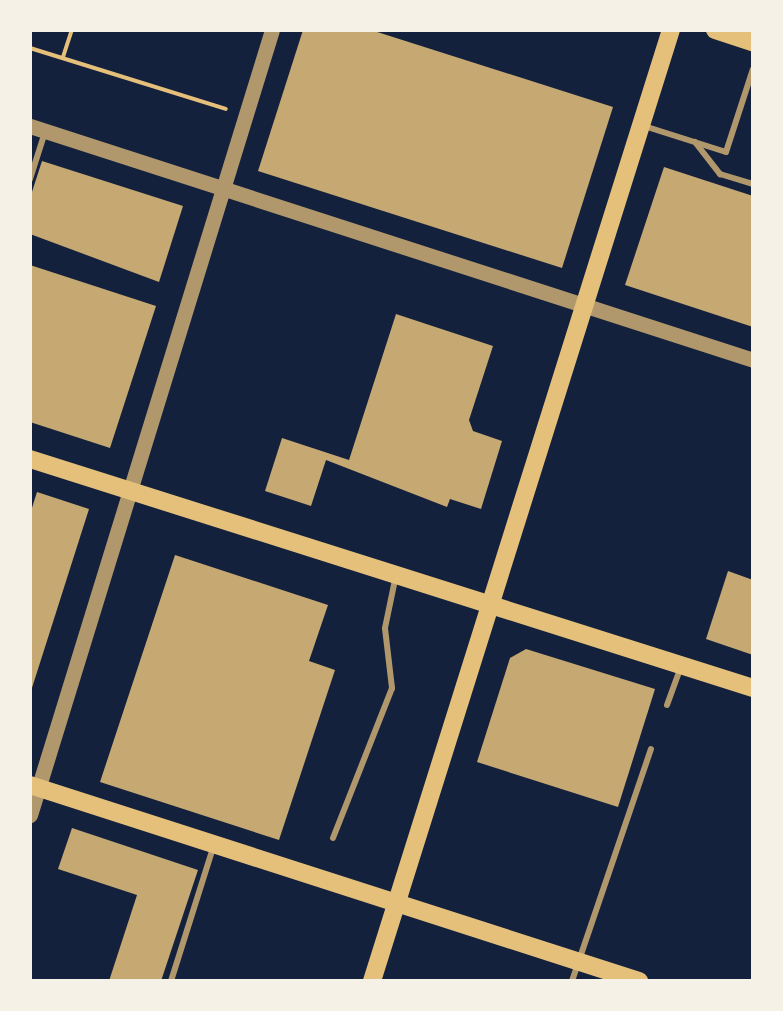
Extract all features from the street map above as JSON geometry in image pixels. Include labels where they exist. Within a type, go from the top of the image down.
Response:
[{"type":"main road","points":[[372,981],[487,602],[671,30]]},
{"type":"main road","points":[[714,30],[753,42]]},
{"type":"main road","points":[[30,459],[753,688]]},
{"type":"main road","points":[[34,787],[640,981]]},
{"type":"street","points":[[30,814],[34,787],[272,30]]},
{"type":"street","points":[[38,129],[753,360]]},
{"type":"lane","points":[[640,124],[726,152],[753,69]]},
{"type":"lane","points":[[30,179],[38,129]]},
{"type":"lane","points":[[694,141],[720,174],[753,184]]},
{"type":"lane","points":[[333,838],[392,688],[385,628],[396,574]]},
{"type":"lane","points":[[667,705],[681,664]]},
{"type":"lane","points":[[572,981],[650,749]]},
{"type":"lane","points":[[170,981],[214,844]]},
{"type":"path","points":[[64,58],[72,30]]},
{"type":"path","points":[[30,48],[245,115]]},
{"type":"building","points":[[303,30],[371,30],[613,107],[562,268],[258,171]]},
{"type":"building","points":[[42,161],[183,206],[159,282],[30,234],[30,198]]},
{"type":"building","points":[[664,167],[753,196],[753,327],[625,285]]},
{"type":"building","points":[[30,265],[156,306],[110,448],[30,422]]},
{"type":"building","points":[[396,314],[493,346],[469,420],[473,431],[502,441],[481,509],[450,499],[447,507],[326,460],[311,506],[265,491],[282,438],[349,460]]},
{"type":"building","points":[[37,492],[89,509],[31,691],[30,514]]},
{"type":"building","points":[[175,555],[328,605],[309,661],[335,670],[279,840],[100,782]]},
{"type":"building","points":[[728,571],[753,580],[753,655],[706,639]]},
{"type":"building","points":[[526,649],[655,689],[618,807],[477,762],[510,658]]},
{"type":"building","points":[[72,828],[198,870],[161,981],[109,981],[137,895],[58,869]]}]
